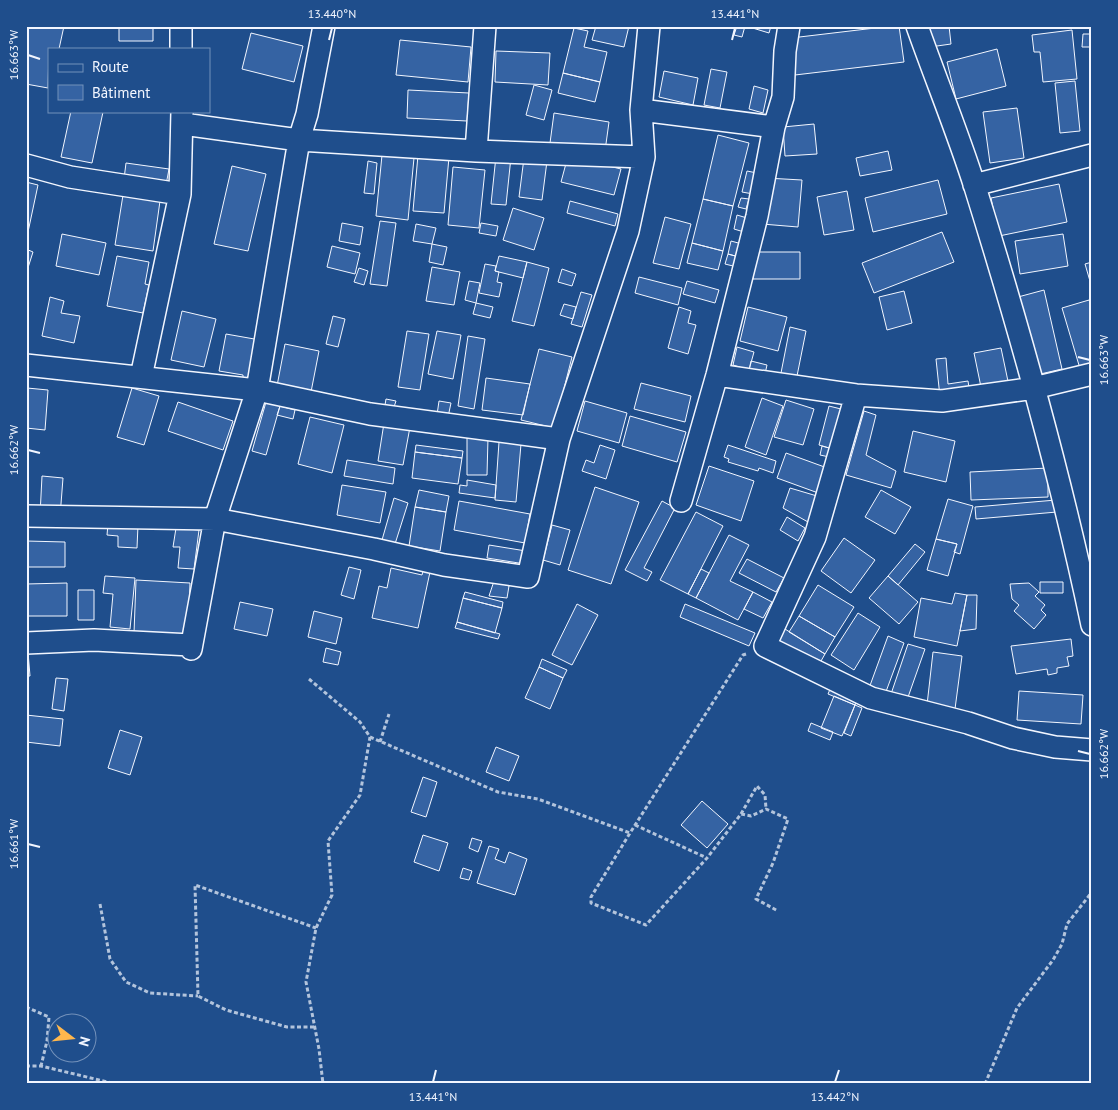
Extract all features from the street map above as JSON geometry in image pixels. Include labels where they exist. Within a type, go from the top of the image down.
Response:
[{"type":"street","points":[[181,26],[181,48]]},
{"type":"street","points":[[26,643],[94,640],[191,647],[215,520],[257,390],[299,140],[307,114],[324,26]]},
{"type":"street","points":[[476,151],[485,26]]},
{"type":"street","points":[[26,516],[215,520],[374,549],[444,565],[528,577],[559,439],[628,231],[644,157],[642,110],[649,26]]},
{"type":"street","points":[[681,501],[718,375],[755,224],[774,128],[783,97],[785,52],[789,26]]},
{"type":"street","points":[[917,26],[974,185],[1034,388],[1080,569],[1092,625]]},
{"type":"street","points":[[642,110],[774,128]]},
{"type":"street","points":[[141,377],[180,194],[182,118],[299,140],[476,151],[644,157]]},
{"type":"street","points":[[974,185],[1092,156]]},
{"type":"street","points":[[26,165],[70,177],[180,194]]},
{"type":"street","points":[[26,365],[257,390],[370,414],[559,439]]},
{"type":"street","points":[[718,375],[856,395],[942,402],[1034,388],[1092,374]]},
{"type":"street","points":[[856,395],[815,537],[765,646],[871,698],[968,723],[1013,738],[1056,748],[1092,750]]},
{"type":"path","points":[[765,646],[743,655],[630,833],[591,897],[591,903],[646,924],[706,858],[741,814],[757,786],[765,795],[766,810]]},
{"type":"path","points":[[309,679],[360,722],[370,737],[380,742],[498,792],[538,799],[630,833]]},
{"type":"path","points":[[380,742],[389,714]]},
{"type":"path","points":[[323,1084],[306,982],[316,928],[332,896],[328,841],[360,795],[370,737]]},
{"type":"path","points":[[741,814],[751,816],[766,810],[788,819],[773,863],[756,898],[778,911]]},
{"type":"path","points":[[635,825],[706,858]]},
{"type":"path","points":[[198,996],[195,885],[316,928]]},
{"type":"path","points":[[985,1084],[1017,1008],[1053,960],[1062,944],[1067,924],[1092,892]]},
{"type":"path","points":[[100,904],[110,959],[126,982],[150,993],[198,996],[226,1010],[287,1027],[315,1027]]},
{"type":"path","points":[[26,1007],[49,1017],[47,1041],[41,1066]]},
{"type":"path","points":[[26,1066],[41,1066],[116,1084]]},
{"type":"building","points":[[26,26],[64,26],[59,48],[48,48],[48,88],[26,84]]},
{"type":"building","points":[[119,26],[153,26],[153,41],[119,41]]},
{"type":"building","points":[[596,26],[629,26],[624,47],[592,40]]},
{"type":"building","points":[[737,26],[745,26],[742,37],[734,35]]},
{"type":"building","points":[[746,26],[771,26],[769,33]]},
{"type":"building","points":[[899,26],[904,62],[795,75],[791,38]]},
{"type":"building","points":[[927,26],[949,26],[951,44],[930,47]]},
{"type":"building","points":[[574,28],[588,31],[584,47],[607,52],[600,82],[563,73]]},
{"type":"building","points":[[1072,30],[1077,79],[1043,82],[1040,52],[1034,52],[1032,35]]},
{"type":"building","points":[[251,33],[303,46],[294,82],[242,69]]},
{"type":"building","points":[[1083,34],[1092,34],[1092,47],[1082,47]]},
{"type":"building","points":[[400,40],[471,47],[468,82],[396,75]]},
{"type":"building","points":[[997,49],[1006,86],[956,99],[947,62]]},
{"type":"building","points":[[496,51],[550,53],[548,85],[495,82]]},
{"type":"building","points":[[711,69],[727,72],[720,108],[704,105]]},
{"type":"building","points":[[664,71],[698,78],[693,105],[659,97]]},
{"type":"building","points":[[563,73],[600,82],[595,102],[558,93]]},
{"type":"building","points":[[1075,81],[1080,131],[1060,133],[1055,83]]},
{"type":"building","points":[[534,85],[552,90],[544,120],[526,115]]},
{"type":"building","points":[[754,86],[768,90],[763,113],[749,109]]},
{"type":"building","points":[[408,90],[469,93],[467,121],[407,118]]},
{"type":"building","points":[[1017,108],[1024,158],[990,163],[983,112]]},
{"type":"building","points":[[71,112],[103,112],[92,163],[61,157]]},
{"type":"building","points":[[554,113],[609,122],[605,151],[550,143]]},
{"type":"building","points":[[814,124],[817,154],[785,156],[783,127]]},
{"type":"building","points":[[718,135],[749,143],[733,206],[703,199]]},
{"type":"building","points":[[888,151],[892,170],[860,176],[856,158]]},
{"type":"building","points":[[382,155],[414,158],[408,220],[376,216]]},
{"type":"building","points":[[418,155],[449,157],[444,213],[413,211]]},
{"type":"building","points":[[496,156],[511,157],[506,205],[491,204]]},
{"type":"building","points":[[568,156],[621,169],[614,195],[561,182]]},
{"type":"building","points":[[524,158],[547,161],[542,200],[519,197]]},
{"type":"building","points":[[368,161],[377,163],[374,194],[364,193]]},
{"type":"building","points":[[126,163],[169,169],[166,185],[124,179]]},
{"type":"building","points":[[232,166],[266,174],[248,251],[214,244]]},
{"type":"building","points":[[453,167],[485,170],[479,228],[448,225]]},
{"type":"building","points":[[747,171],[757,173],[753,194],[742,192]]},
{"type":"building","points":[[766,178],[802,180],[798,227],[762,224]]},
{"type":"building","points":[[938,180],[947,214],[873,232],[865,198]]},
{"type":"building","points":[[26,182],[38,185],[28,232],[26,232]]},
{"type":"building","points":[[1059,184],[1067,222],[999,236],[991,198]]},
{"type":"building","points":[[847,191],[854,230],[824,235],[817,197]]},
{"type":"building","points":[[123,195],[160,201],[153,251],[115,245]]},
{"type":"building","points":[[741,198],[749,199],[746,209],[738,207]]},
{"type":"building","points":[[703,199],[733,206],[723,251],[692,243]]},
{"type":"building","points":[[570,201],[618,214],[615,226],[567,213]]},
{"type":"building","points":[[513,208],[544,218],[534,250],[503,240]]},
{"type":"building","points":[[737,215],[747,218],[744,232],[734,229]]},
{"type":"building","points":[[665,217],[691,224],[679,269],[653,263]]},
{"type":"building","points":[[380,221],[396,223],[387,286],[370,284]]},
{"type":"building","points":[[342,223],[363,227],[360,245],[339,241]]},
{"type":"building","points":[[481,223],[498,226],[496,236],[479,233]]},
{"type":"building","points":[[416,224],[436,228],[432,244],[413,241]]},
{"type":"building","points":[[942,232],[954,262],[874,293],[862,263]]},
{"type":"building","points":[[62,234],[106,243],[99,275],[56,266]]},
{"type":"building","points":[[1063,234],[1068,266],[1020,274],[1015,241]]},
{"type":"building","points":[[731,241],[742,244],[739,257],[728,254]]},
{"type":"building","points":[[692,243],[723,251],[718,270],[687,263]]},
{"type":"building","points":[[432,244],[447,247],[443,265],[429,262]]},
{"type":"building","points":[[332,246],[360,253],[355,274],[327,267]]},
{"type":"building","points":[[26,249],[33,252],[26,274]]},
{"type":"building","points":[[753,252],[800,252],[800,279],[753,279]]},
{"type":"building","points":[[728,254],[739,257],[737,267],[725,264]]},
{"type":"building","points":[[117,256],[149,262],[145,284],[149,285],[143,313],[107,306]]},
{"type":"building","points":[[499,256],[527,262],[523,278],[495,271]]},
{"type":"building","points":[[527,262],[549,268],[534,326],[512,321]]},
{"type":"building","points":[[1092,262],[1092,288],[1085,264]]},
{"type":"building","points":[[485,264],[496,266],[495,271],[499,272],[497,282],[502,283],[499,297],[479,293]]},
{"type":"building","points":[[432,267],[460,272],[454,305],[426,301]]},
{"type":"building","points":[[359,268],[368,271],[364,285],[354,282]]},
{"type":"building","points":[[562,269],[576,274],[572,286],[558,282]]},
{"type":"building","points":[[639,277],[682,288],[678,305],[635,293]]},
{"type":"building","points":[[469,281],[480,283],[476,303],[465,300]]},
{"type":"building","points":[[687,281],[719,290],[715,303],[683,294]]},
{"type":"building","points":[[1044,290],[1062,369],[1036,375],[1018,297]]},
{"type":"building","points":[[904,291],[912,323],[887,330],[879,297]]},
{"type":"building","points":[[581,292],[592,295],[582,327],[571,324]]},
{"type":"building","points":[[50,297],[64,301],[61,313],[80,316],[74,343],[42,336]]},
{"type":"building","points":[[1089,300],[1092,309],[1092,369],[1081,372],[1062,308]]},
{"type":"building","points":[[476,303],[493,307],[490,318],[473,314]]},
{"type":"building","points":[[564,304],[576,307],[573,319],[560,315]]},
{"type":"building","points":[[679,307],[691,311],[688,323],[696,325],[688,354],[668,348]]},
{"type":"building","points":[[748,307],[787,317],[778,351],[740,341]]},
{"type":"building","points":[[182,311],[216,319],[204,367],[171,360]]},
{"type":"building","points":[[333,316],[345,319],[338,347],[326,344]]},
{"type":"building","points":[[790,327],[806,331],[796,381],[780,378]]},
{"type":"building","points":[[407,331],[429,334],[420,390],[398,387]]},
{"type":"building","points":[[437,331],[461,335],[453,379],[428,374]]},
{"type":"building","points":[[226,334],[260,340],[252,383],[243,381],[243,375],[219,371]]},
{"type":"building","points":[[468,336],[485,339],[474,409],[458,406]]},
{"type":"building","points":[[285,344],[319,351],[311,392],[277,386]]},
{"type":"building","points":[[737,347],[754,352],[749,370],[733,365]]},
{"type":"building","points":[[1001,348],[1009,386],[982,392],[974,353]]},
{"type":"building","points":[[539,349],[572,357],[554,428],[521,420]]},
{"type":"building","points":[[946,358],[948,384],[968,381],[970,394],[940,397],[936,359]]},
{"type":"building","points":[[751,361],[767,365],[765,374],[749,370]]},
{"type":"building","points":[[486,378],[530,384],[523,415],[482,410]]},
{"type":"building","points":[[641,383],[691,396],[685,422],[634,409]]},
{"type":"building","points":[[27,388],[48,390],[45,430],[26,428]]},
{"type":"building","points":[[132,388],[159,396],[144,445],[117,437]]},
{"type":"building","points":[[762,398],[783,406],[766,455],[745,447]]},
{"type":"building","points":[[386,399],[396,401],[394,407],[385,405]]},
{"type":"building","points":[[786,400],[814,409],[803,445],[774,437]]},
{"type":"building","points":[[439,401],[451,403],[448,417],[437,415]]},
{"type":"building","points":[[585,401],[627,413],[619,443],[577,431]]},
{"type":"building","points":[[178,402],[233,421],[223,450],[168,431]]},
{"type":"building","points":[[266,402],[280,406],[266,455],[252,451]]},
{"type":"building","points":[[280,406],[295,410],[293,419],[277,415]]},
{"type":"building","points":[[829,406],[845,410],[836,450],[819,445]]},
{"type":"building","points":[[864,411],[876,415],[866,455],[896,471],[891,488],[846,475]]},
{"type":"building","points":[[630,416],[686,432],[677,462],[622,446]]},
{"type":"building","points":[[310,417],[344,425],[332,473],[298,464]]},
{"type":"building","points":[[384,423],[410,427],[403,465],[378,461]]},
{"type":"building","points":[[913,431],[955,441],[946,482],[904,472]]},
{"type":"building","points":[[467,438],[488,438],[487,475],[467,475]]},
{"type":"building","points":[[499,442],[521,444],[516,502],[495,500]]},
{"type":"building","points":[[416,445],[463,451],[462,458],[415,452]]},
{"type":"building","points":[[600,445],[615,450],[606,479],[582,471],[586,460],[594,463]]},
{"type":"building","points":[[728,445],[776,461],[773,473],[759,468],[758,471],[728,462],[729,459],[724,457]]},
{"type":"building","points":[[822,446],[836,450],[834,458],[820,455]]},
{"type":"building","points":[[415,452],[462,458],[458,484],[412,478]]},
{"type":"building","points":[[786,453],[830,469],[821,494],[777,478]]},
{"type":"building","points":[[347,460],[395,468],[393,484],[344,476]]},
{"type":"building","points":[[709,466],[754,481],[741,521],[696,505]]},
{"type":"building","points":[[1048,468],[1048,497],[971,500],[970,472]]},
{"type":"building","points":[[42,476],[63,478],[60,517],[40,515]]},
{"type":"building","points":[[467,480],[496,485],[495,498],[459,493],[460,485],[467,486]]},
{"type":"building","points":[[342,485],[386,492],[380,523],[337,515]]},
{"type":"building","points":[[595,487],[639,502],[611,584],[568,570]]},
{"type":"building","points":[[790,488],[817,496],[808,522],[783,508]]},
{"type":"building","points":[[419,490],[449,496],[446,512],[415,507]]},
{"type":"building","points":[[881,490],[911,507],[895,534],[865,517]]},
{"type":"building","points":[[394,498],[408,503],[395,544],[382,540]]},
{"type":"building","points":[[948,499],[973,506],[960,554],[954,552],[957,544],[936,539]]},
{"type":"building","points":[[1056,500],[1057,512],[976,519],[975,507]]},
{"type":"building","points":[[459,501],[530,514],[525,543],[454,530]]},
{"type":"building","points":[[662,501],[675,508],[644,568],[652,572],[647,581],[625,570]]},
{"type":"building","points":[[415,507],[446,512],[440,551],[409,546]]},
{"type":"building","points":[[696,512],[723,526],[688,594],[660,580]]},
{"type":"building","points":[[787,517],[805,528],[798,541],[780,530]]},
{"type":"building","points":[[108,524],[138,525],[137,548],[118,547],[118,536],[107,535]]},
{"type":"building","points":[[552,525],[570,530],[560,565],[543,560]]},
{"type":"building","points":[[176,528],[199,530],[194,569],[178,568],[180,547],[173,547]]},
{"type":"building","points":[[729,535],[749,545],[730,581],[753,592],[738,620],[696,598]]},
{"type":"building","points":[[844,538],[875,560],[851,593],[821,571]]},
{"type":"building","points":[[936,539],[957,544],[948,576],[927,570]]},
{"type":"building","points":[[26,541],[65,542],[65,567],[26,567]]},
{"type":"building","points":[[915,544],[925,552],[898,585],[888,576]]},
{"type":"building","points":[[489,545],[526,551],[525,564],[487,558]]},
{"type":"building","points":[[747,559],[784,578],[776,592],[739,573]]},
{"type":"building","points":[[349,567],[361,570],[354,599],[341,595]]},
{"type":"building","points":[[391,568],[422,575],[423,571],[430,572],[418,628],[372,618],[379,586],[387,588]]},
{"type":"building","points":[[701,569],[709,573],[696,598],[688,594]]},
{"type":"building","points":[[105,576],[135,578],[130,629],[110,627],[113,594],[103,593]]},
{"type":"building","points":[[888,576],[918,602],[899,624],[869,598]]},
{"type":"building","points":[[136,580],[190,583],[188,636],[134,633]]},
{"type":"building","points":[[494,581],[509,586],[507,598],[489,596]]},
{"type":"building","points":[[1040,582],[1063,582],[1063,593],[1040,593]]},
{"type":"building","points":[[67,583],[67,616],[26,616],[26,584]]},
{"type":"building","points":[[1029,583],[1039,592],[1035,596],[1045,605],[1041,610],[1046,615],[1034,629],[1014,611],[1019,605],[1012,599],[1010,584]]},
{"type":"building","points":[[818,585],[854,607],[835,637],[799,616]]},
{"type":"building","points":[[78,590],[94,590],[94,620],[78,620]]},
{"type":"building","points":[[465,592],[503,602],[502,608],[463,598]]},
{"type":"building","points":[[753,592],[772,602],[763,618],[744,609]]},
{"type":"building","points":[[955,593],[967,595],[957,646],[914,637],[921,598],[952,604]]},
{"type":"building","points":[[967,595],[977,595],[976,629],[960,631]]},
{"type":"building","points":[[463,598],[502,608],[495,633],[457,622]]},
{"type":"building","points":[[240,602],[273,609],[267,636],[234,629]]},
{"type":"building","points":[[577,604],[598,615],[572,665],[552,655]]},
{"type":"building","points":[[685,604],[755,633],[749,646],[680,617]]},
{"type":"building","points":[[314,611],[342,618],[336,644],[308,637]]},
{"type":"building","points":[[858,613],[880,627],[854,670],[831,655]]},
{"type":"building","points":[[799,616],[835,637],[825,654],[789,632]]},
{"type":"building","points":[[457,622],[500,634],[498,639],[455,628]]},
{"type":"building","points":[[785,629],[825,654],[817,668],[776,643]]},
{"type":"building","points":[[888,636],[904,643],[884,697],[868,691]]},
{"type":"building","points":[[1071,639],[1073,656],[1067,657],[1069,666],[1057,668],[1057,673],[1048,675],[1047,669],[1016,674],[1011,646]]},
{"type":"building","points":[[908,644],[925,649],[907,700],[891,694]]},
{"type":"building","points":[[326,648],[341,652],[338,665],[323,662]]},
{"type":"building","points":[[26,652],[28,652],[30,676],[26,676]]},
{"type":"building","points":[[933,652],[962,656],[955,709],[927,705]]},
{"type":"building","points":[[542,659],[567,670],[563,678],[539,667]]},
{"type":"building","points":[[539,667],[563,678],[550,709],[525,698]]},
{"type":"building","points":[[56,678],[68,679],[64,711],[52,709]]},
{"type":"building","points":[[831,687],[858,699],[855,705],[828,694]]},
{"type":"building","points":[[1019,691],[1083,695],[1081,724],[1017,720]]},
{"type":"building","points":[[834,696],[855,705],[842,736],[821,728]]},
{"type":"building","points":[[855,705],[862,708],[851,736],[844,733]]},
{"type":"building","points":[[26,715],[63,719],[60,746],[26,742]]},
{"type":"building","points":[[811,723],[833,732],[830,740],[808,731]]},
{"type":"building","points":[[120,730],[142,737],[130,775],[108,768]]},
{"type":"building","points":[[496,747],[519,756],[509,781],[486,772]]},
{"type":"building","points":[[423,777],[437,782],[426,817],[411,812]]},
{"type":"building","points":[[702,801],[728,824],[707,848],[681,825]]},
{"type":"building","points":[[423,835],[448,843],[439,871],[414,862]]},
{"type":"building","points":[[472,838],[482,841],[478,852],[469,848]]},
{"type":"building","points":[[489,846],[499,849],[495,859],[505,863],[509,852],[527,859],[515,895],[477,883]]},
{"type":"building","points":[[463,868],[472,871],[469,880],[460,878]]}]
